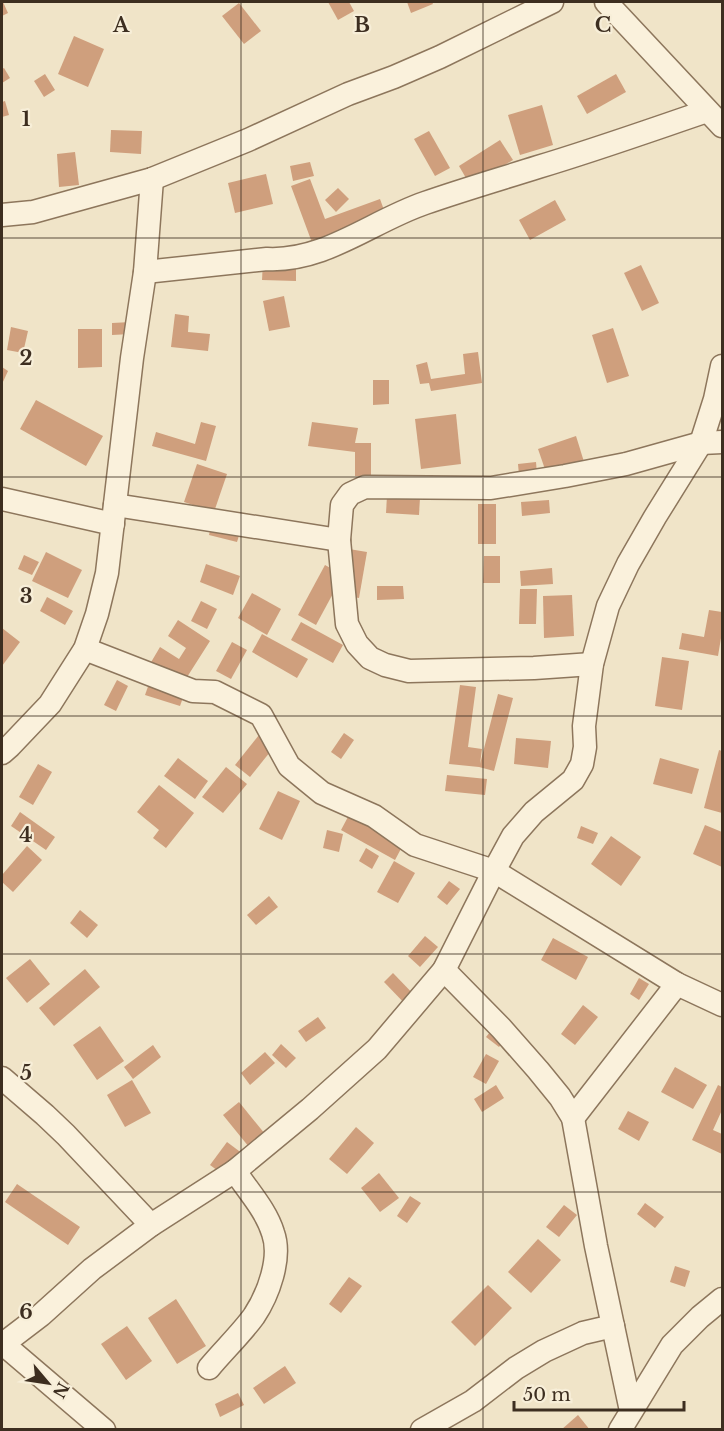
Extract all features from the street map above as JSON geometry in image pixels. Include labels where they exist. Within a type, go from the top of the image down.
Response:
[{"type":"street","points":[[2,215],[33,212],[152,179],[248,140],[348,94],[441,57],[552,2]]},
{"type":"street","points":[[145,272],[267,259],[281,260],[314,253],[422,204],[550,164],[715,118],[606,2]]},
{"type":"street","points":[[2,753],[50,704],[85,649],[97,614],[107,573],[132,358],[145,272],[152,179]]},
{"type":"street","points":[[104,1430],[2,1344],[41,1315],[92,1269],[151,1226],[235,1171],[310,1109],[377,1049],[444,970],[513,836],[534,812],[573,780],[582,764],[585,747],[586,701],[592,664],[608,606],[628,564],[655,517],[712,443],[715,399],[723,366]]},
{"type":"street","points":[[592,664],[410,671],[370,658],[357,644],[347,624],[339,540],[342,505],[350,494],[365,487],[491,488],[626,464],[712,443]]},
{"type":"street","points":[[2,499],[114,514],[238,523],[339,540]]},
{"type":"street","points":[[85,649],[193,691],[215,692],[261,715],[289,766],[322,793],[374,816],[415,845],[494,871],[677,984],[723,1005]]},
{"type":"street","points":[[444,970],[516,1044],[560,1097],[573,1118],[613,1326],[626,1420]]},
{"type":"street","points":[[573,1118],[677,984]]},
{"type":"street","points":[[2,1078],[66,1135],[151,1226]]},
{"type":"street","points":[[209,1368],[254,1315],[270,1283],[276,1256],[274,1236],[267,1219],[235,1171]]},
{"type":"street","points":[[626,1420],[672,1345],[700,1317],[723,1299]]},
{"type":"street","points":[[422,1430],[473,1401],[516,1368],[544,1352],[582,1333],[613,1326]]},
{"type":"building","points":[[2,2],[8,13],[2,16]]},
{"type":"building","points":[[328,2],[349,2],[354,11],[338,20]]},
{"type":"building","points":[[407,2],[432,2],[433,4],[411,13]]},
{"type":"building","points":[[239,3],[261,31],[244,44],[222,16]]},
{"type":"building","points":[[74,36],[104,49],[88,87],[58,74]]},
{"type":"building","points":[[4,68],[10,78],[2,83],[2,69]]},
{"type":"building","points":[[45,74],[55,90],[44,97],[34,81]]},
{"type":"building","points":[[616,74],[626,92],[587,114],[577,96]]},
{"type":"building","points":[[5,101],[9,115],[2,117],[2,102]]},
{"type":"building","points":[[542,105],[553,145],[520,155],[508,115]]},
{"type":"building","points":[[111,130],[142,131],[141,154],[110,152]]},
{"type":"building","points":[[429,131],[450,168],[435,176],[414,139]]},
{"type":"building","points":[[500,140],[513,160],[470,185],[459,166]]},
{"type":"building","points":[[75,152],[79,185],[59,187],[57,154]]},
{"type":"building","points":[[310,162],[314,176],[293,181],[290,166]]},
{"type":"building","points":[[266,174],[273,204],[235,213],[228,183]]},
{"type":"building","points":[[310,179],[325,219],[380,199],[388,221],[314,248],[291,186]]},
{"type":"building","points":[[338,188],[349,199],[336,212],[325,200]]},
{"type":"building","points":[[555,200],[566,220],[530,240],[519,220]]},
{"type":"building","points":[[263,262],[296,263],[296,281],[262,280]]},
{"type":"building","points":[[641,265],[659,303],[642,311],[624,273]]},
{"type":"building","points":[[284,296],[290,327],[269,331],[263,301]]},
{"type":"building","points":[[175,314],[189,316],[188,332],[210,334],[208,351],[171,347]]},
{"type":"building","points":[[131,322],[131,334],[112,335],[112,323]]},
{"type":"building","points":[[11,327],[28,331],[23,353],[7,350]]},
{"type":"building","points":[[613,328],[629,376],[607,383],[592,335]]},
{"type":"building","points":[[78,329],[102,329],[102,367],[78,368]]},
{"type":"building","points":[[478,352],[482,383],[431,391],[429,383],[420,384],[416,365],[427,362],[431,379],[465,374],[463,354]]},
{"type":"building","points":[[2,367],[8,371],[2,384]]},
{"type":"building","points":[[373,380],[389,380],[389,404],[373,405]]},
{"type":"building","points":[[36,400],[103,436],[86,466],[20,429]]},
{"type":"building","points":[[456,414],[461,464],[421,469],[415,419]]},
{"type":"building","points":[[201,422],[216,426],[206,461],[152,446],[156,432],[195,444]]},
{"type":"building","points":[[312,422],[358,428],[355,443],[371,443],[371,476],[355,476],[355,452],[308,446]]},
{"type":"building","points":[[576,436],[585,465],[548,478],[538,449]]},
{"type":"building","points":[[536,462],[537,474],[519,475],[518,464]]},
{"type":"building","points":[[197,464],[227,474],[214,512],[184,502]]},
{"type":"building","points":[[387,496],[420,498],[419,515],[386,513]]},
{"type":"building","points":[[549,500],[550,513],[522,516],[521,502]]},
{"type":"building","points":[[478,504],[496,504],[496,544],[478,544]]},
{"type":"building","points":[[212,522],[241,529],[237,542],[209,535]]},
{"type":"building","points":[[349,549],[367,552],[359,598],[341,595]]},
{"type":"building","points":[[46,552],[82,570],[68,598],[32,581]]},
{"type":"building","points":[[24,555],[39,562],[32,575],[18,569]]},
{"type":"building","points":[[484,556],[500,556],[500,583],[483,583]]},
{"type":"building","points":[[206,564],[240,576],[233,595],[200,582]]},
{"type":"building","points":[[325,565],[343,575],[316,625],[298,615]]},
{"type":"building","points":[[552,568],[553,584],[521,586],[520,571]]},
{"type":"building","points":[[377,586],[403,586],[404,599],[377,600]]},
{"type":"building","points":[[520,589],[537,589],[536,624],[519,624]]},
{"type":"building","points":[[252,593],[281,609],[267,635],[238,618]]},
{"type":"building","points":[[572,595],[574,636],[544,638],[543,596]]},
{"type":"building","points":[[47,597],[73,611],[65,625],[40,611]]},
{"type":"building","points":[[201,601],[217,609],[207,629],[191,621]]},
{"type":"building","points":[[709,610],[722,612],[722,632],[718,656],[679,649],[682,633],[704,637]]},
{"type":"building","points":[[178,620],[210,641],[182,685],[150,664],[160,647],[179,659],[186,648],[168,636]]},
{"type":"building","points":[[301,622],[343,645],[333,663],[291,640]]},
{"type":"building","points":[[2,628],[20,642],[2,666]]},
{"type":"building","points":[[262,634],[308,659],[297,678],[252,652]]},
{"type":"building","points":[[232,642],[247,650],[231,679],[216,671]]},
{"type":"building","points":[[662,657],[689,661],[682,710],[655,706]]},
{"type":"building","points":[[151,678],[186,689],[180,706],[145,695]]},
{"type":"building","points":[[117,680],[128,686],[116,711],[104,705]]},
{"type":"building","points":[[460,685],[476,687],[468,747],[482,749],[480,764],[498,694],[513,698],[494,771],[449,764]]},
{"type":"building","points":[[344,733],[354,740],[341,759],[331,752]]},
{"type":"building","points":[[259,735],[274,747],[250,777],[235,765]]},
{"type":"building","points":[[516,738],[551,741],[548,768],[514,764]]},
{"type":"building","points":[[719,750],[722,751],[722,813],[704,808]]},
{"type":"building","points":[[178,758],[208,781],[195,799],[164,776]]},
{"type":"building","points":[[660,758],[699,769],[692,794],[653,784]]},
{"type":"building","points":[[38,764],[52,772],[33,805],[19,797]]},
{"type":"building","points":[[226,767],[247,784],[223,813],[202,797]]},
{"type":"building","points":[[447,775],[487,779],[485,795],[445,791]]},
{"type":"building","points":[[159,785],[194,813],[166,848],[153,838],[159,830],[137,812]]},
{"type":"building","points":[[278,791],[300,801],[282,840],[259,829]]},
{"type":"building","points":[[20,812],[55,837],[46,850],[11,826]]},
{"type":"building","points":[[349,815],[403,845],[395,860],[341,830]]},
{"type":"building","points":[[705,825],[722,832],[722,867],[693,854]]},
{"type":"building","points":[[581,826],[598,833],[593,844],[577,838]]},
{"type":"building","points":[[327,830],[343,834],[339,852],[323,848]]},
{"type":"building","points":[[611,836],[641,857],[621,886],[591,864]]},
{"type":"building","points":[[27,846],[42,860],[13,892],[2,882],[2,875]]},
{"type":"building","points":[[366,848],[379,856],[372,869],[359,861]]},
{"type":"building","points":[[394,861],[415,873],[398,903],[377,892]]},
{"type":"building","points":[[449,881],[460,889],[447,905],[437,897]]},
{"type":"building","points":[[269,896],[278,907],[256,925],[247,915]]},
{"type":"building","points":[[80,910],[98,925],[87,938],[70,923]]},
{"type":"building","points":[[425,936],[438,947],[420,967],[408,956]]},
{"type":"building","points":[[553,938],[588,957],[576,980],[541,960]]},
{"type":"building","points":[[30,959],[50,984],[27,1003],[6,978]]},
{"type":"building","points":[[85,969],[100,987],[54,1026],[39,1008]]},
{"type":"building","points":[[393,973],[419,1000],[410,1009],[384,982]]},
{"type":"building","points":[[639,978],[649,984],[639,1000],[630,994]]},
{"type":"building","points":[[583,1005],[598,1017],[575,1045],[561,1034]]},
{"type":"building","points":[[318,1017],[326,1028],[306,1042],[298,1031]]},
{"type":"building","points":[[100,1026],[124,1061],[97,1080],[73,1045]]},
{"type":"building","points":[[495,1026],[508,1037],[499,1047],[486,1037]]},
{"type":"building","points":[[281,1044],[296,1058],[286,1068],[272,1055]]},
{"type":"building","points":[[153,1045],[161,1057],[133,1079],[124,1067]]},
{"type":"building","points":[[265,1052],[275,1063],[250,1085],[241,1073]]},
{"type":"building","points":[[486,1054],[499,1061],[486,1084],[473,1077]]},
{"type":"building","points":[[675,1067],[707,1085],[693,1109],[661,1092]]},
{"type":"building","points":[[132,1080],[151,1113],[125,1127],[107,1095]]},
{"type":"building","points":[[496,1085],[504,1098],[482,1112],[474,1099]]},
{"type":"building","points":[[718,1085],[722,1087],[722,1110],[713,1130],[722,1134],[722,1154],[692,1140]]},
{"type":"building","points":[[239,1102],[265,1134],[249,1147],[223,1115]]},
{"type":"building","points":[[628,1111],[649,1122],[639,1141],[618,1129]]},
{"type":"building","points":[[356,1127],[374,1143],[347,1174],[329,1159]]},
{"type":"building","points":[[227,1142],[243,1154],[225,1176],[210,1165]]},
{"type":"building","points":[[379,1173],[399,1198],[380,1212],[361,1188]]},
{"type":"building","points":[[17,1184],[80,1227],[68,1245],[5,1202]]},
{"type":"building","points":[[410,1196],[421,1203],[407,1223],[397,1216]]},
{"type":"building","points":[[645,1203],[664,1217],[655,1228],[637,1214]]},
{"type":"building","points":[[564,1205],[577,1215],[559,1237],[546,1227]]},
{"type":"building","points":[[538,1239],[561,1260],[531,1293],[508,1272]]},
{"type":"building","points":[[675,1266],[690,1271],[685,1287],[670,1282]]},
{"type":"building","points":[[349,1277],[362,1286],[341,1313],[329,1304]]},
{"type":"building","points":[[488,1285],[512,1308],[475,1346],[451,1322]]},
{"type":"building","points":[[176,1299],[206,1346],[177,1364],[148,1318]]},
{"type":"building","points":[[127,1326],[152,1361],[126,1380],[101,1344]]},
{"type":"building","points":[[285,1366],[296,1383],[264,1404],[253,1388]]},
{"type":"building","points":[[238,1393],[244,1405],[220,1417],[215,1404]]},
{"type":"building","points":[[578,1415],[590,1430],[561,1430]]}]
